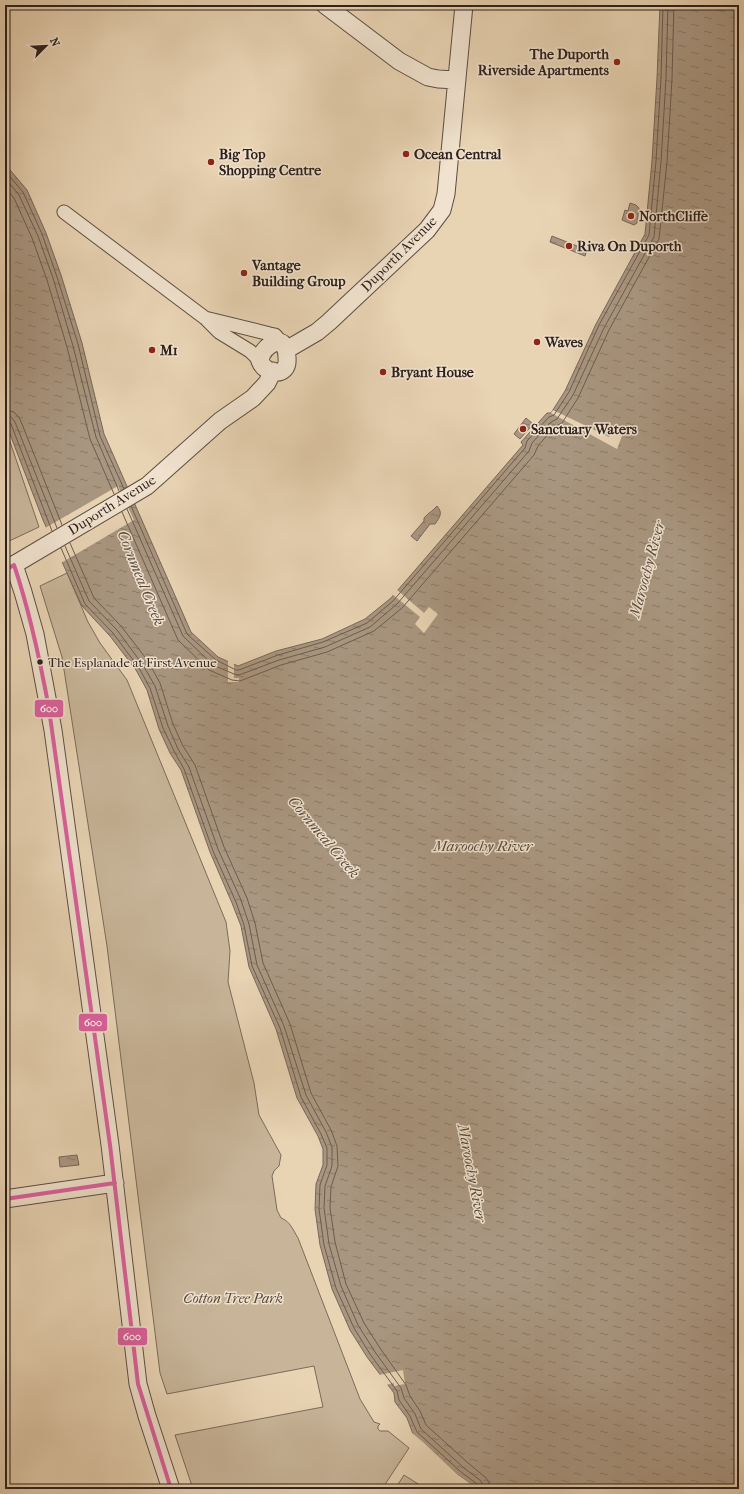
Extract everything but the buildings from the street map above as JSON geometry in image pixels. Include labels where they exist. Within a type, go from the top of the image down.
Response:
[{"type":"street","points":[[325,5],[399,62],[428,77],[457,80]]},
{"type":"street","name":"Duporth Avenue","points":[[284,346],[317,332],[329,322],[427,230],[442,210],[446,194],[464,5]]},
{"type":"street","points":[[64,212],[205,318],[219,332],[250,351],[266,366],[281,371],[286,368],[288,360],[284,346],[275,335],[205,318]]},
{"type":"street","points":[[266,366],[261,355],[269,346],[276,342],[284,346]]},
{"type":"street","name":"Duporth Avenue","points":[[9,568],[124,500],[159,477],[223,418],[250,402],[264,386],[266,366]]},
{"type":"street","points":[[9,568],[23,592],[35,634],[53,730],[115,1183],[138,1384],[172,1489]]},
{"type":"street","points":[[5,1199],[115,1183]]},
{"type":"green space","points":[[5,427],[39,527],[5,543]]},
{"type":"green space","name":"Cotton Tree Park","points":[[67,573],[88,622],[100,643],[127,680],[226,922],[230,951],[228,982],[254,1083],[259,1115],[281,1155],[279,1166],[274,1171],[272,1176],[277,1210],[281,1218],[289,1224],[298,1238],[360,1399],[374,1422],[380,1424],[378,1429],[380,1431],[388,1431],[409,1448],[382,1489],[193,1489],[175,1435],[323,1407],[314,1366],[167,1394],[160,1373],[107,946],[62,657],[40,586]]},
{"type":"green space","points":[[404,1475],[426,1489],[395,1489]]},
{"type":"water","name":"Maroochy River","points":[[660,5],[739,5],[739,1489],[478,1489],[458,1475],[413,1434],[407,1418],[395,1402],[394,1393],[367,1357],[350,1330],[332,1289],[320,1245],[315,1209],[316,1184],[323,1165],[323,1149],[318,1136],[297,1098],[276,1029],[249,967],[241,926],[210,852],[181,770],[170,753],[159,729],[147,690],[136,670],[110,636],[82,606],[43,520],[8,429],[5,420],[5,164],[27,190],[46,233],[82,343],[104,434],[191,632],[218,657],[238,666],[276,651],[322,639],[365,619],[391,598],[523,445],[521,442],[547,413],[551,413],[565,391],[596,324],[645,234],[652,161]]},
{"type":"water","name":"NorthCliffe","points":[[630,203],[639,208],[637,223],[634,225],[622,220],[625,210],[628,211]]},
{"type":"water","name":"Riva On Duporth","points":[[552,236],[587,250],[585,256],[550,242]]},
{"type":"water","name":"Sanctuary Waters","points":[[526,418],[533,424],[520,439],[514,434]]},
{"type":"water","points":[[437,506],[440,511],[438,519],[435,524],[430,524],[417,541],[411,536],[424,521],[424,518]]},
{"type":"water","points":[[77,1155],[79,1165],[60,1167],[59,1157]]},
{"type":"pier","points":[[553,410],[609,437],[614,427],[624,431],[617,449],[551,413]]},
{"type":"pier","points":[[118,486],[134,520],[61,563],[45,528]]},
{"type":"pier","points":[[396,589],[424,613],[429,607],[438,614],[424,633],[415,624],[420,617],[392,594]]},
{"type":"pier","points":[[228,660],[234,662],[234,678],[239,678],[239,682],[228,682]]},
{"type":"pier","points":[[403,1370],[405,1384],[394,1386],[394,1383],[386,1385],[379,1375]]},
{"type":"pier","points":[[411,1432],[458,1475],[478,1489],[473,1489],[457,1476],[412,1435]]},
{"type":"transit line","name":"600","points":[[5,570],[14,565],[34,636],[49,709],[110,1145],[138,1384],[171,1489]]},
{"type":"transit line","name":"600","points":[[5,1199],[115,1183]]},
{"type":"place","name":"The Duporth Riverside Apartments","points":[[617,62]]},
{"type":"place","name":"Ocean Central","points":[[406,154]]},
{"type":"place","name":"Big Top Shopping Centre","points":[[211,162]]},
{"type":"place","name":"NorthCliffe","points":[[631,216]]},
{"type":"place","name":"Riva On Duporth","points":[[569,246]]},
{"type":"place","name":"Vantage Building Group","points":[[244,273]]},
{"type":"place","name":"Waves","points":[[537,342]]},
{"type":"place","name":"M1","points":[[152,350]]},
{"type":"place","name":"Bryant House","points":[[383,372]]},
{"type":"place","name":"Sanctuary Waters","points":[[523,429]]},
{"type":"place","name":"The Esplanade at First Avenue","points":[[40,662]]},
{"type":"water label","name":"Cornmeal Creek","points":[[141,578]]},
{"type":"water label","name":"Cornmeal Creek","points":[[324,837]]}]
